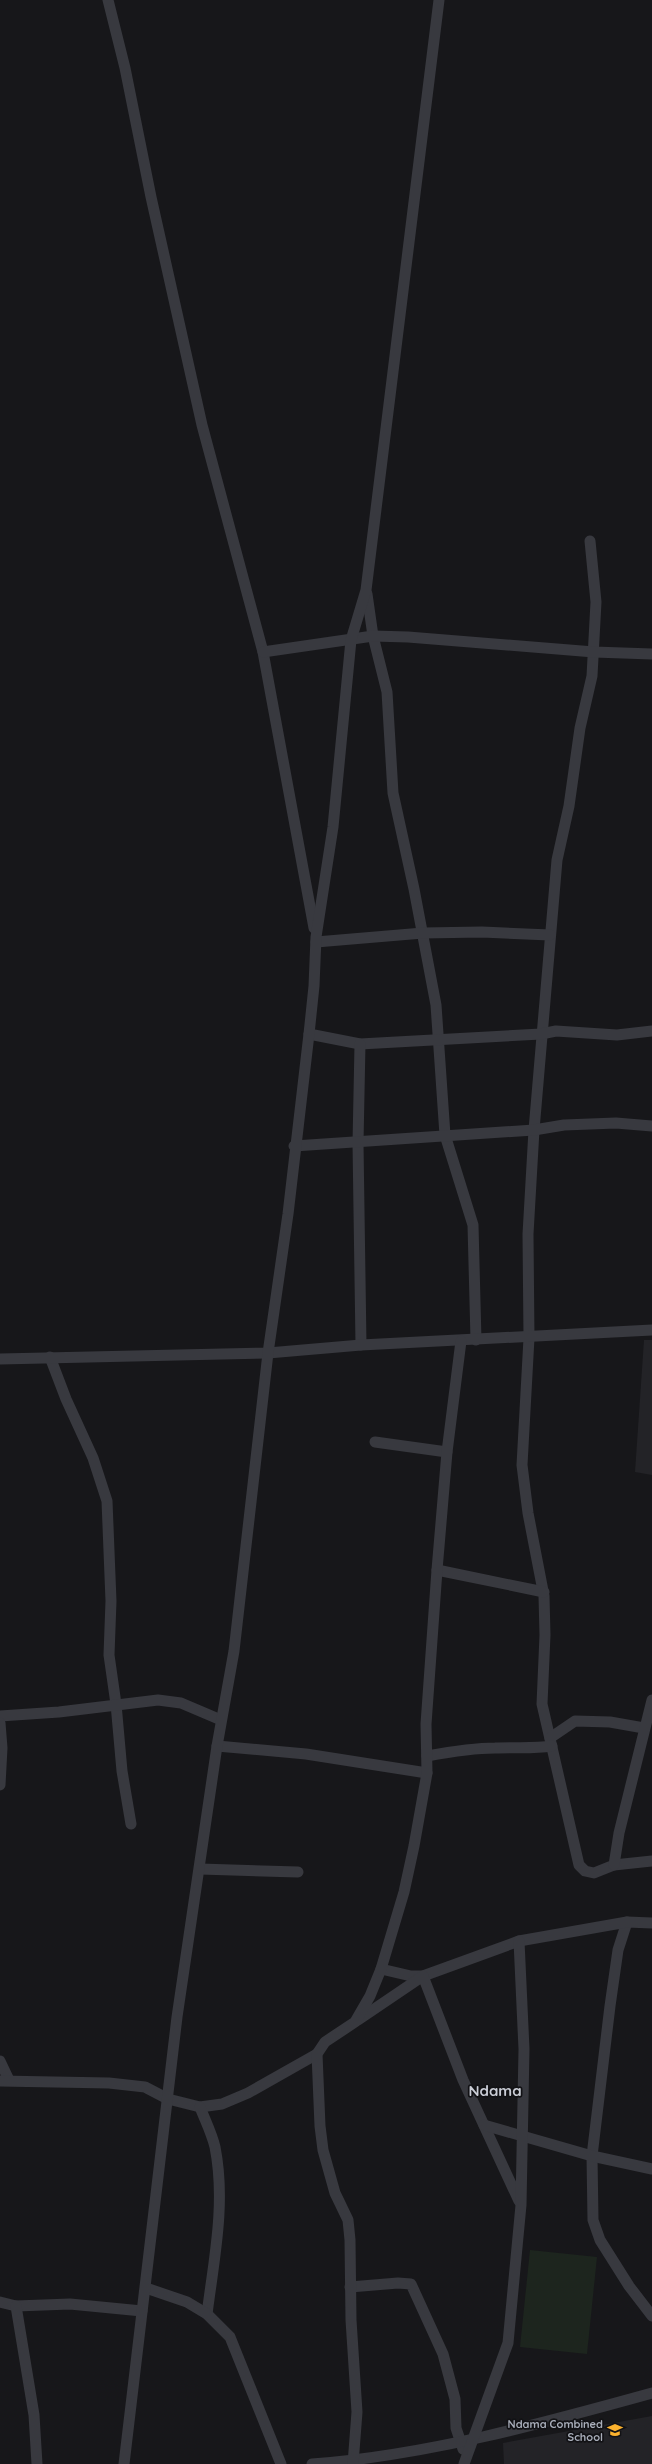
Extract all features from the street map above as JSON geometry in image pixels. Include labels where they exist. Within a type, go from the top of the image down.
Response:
[{"type":"street","points":[[108,0],[125,68],[151,197],[202,425],[263,652],[316,939]]},
{"type":"street","points":[[124,2464],[177,2017],[221,1720],[234,1651],[268,1353],[288,1214],[294,1146],[309,1034],[316,939],[333,827],[351,640],[366,590],[439,0]]},
{"type":"street","points":[[590,541],[596,602],[592,676],[580,728],[569,806],[557,860],[541,1034],[528,1234],[529,1338],[522,1465],[528,1513],[544,1592],[545,1635],[542,1704],[579,1865],[585,1871],[594,1873],[614,1865],[652,1861]]},
{"type":"street","points":[[366,590],[373,636],[387,692],[393,793],[423,933],[436,1005],[446,1135],[473,1224],[476,1340]]},
{"type":"street","points":[[263,652],[373,636],[408,637],[594,652],[652,654]]},
{"type":"street","points":[[316,939],[423,933],[482,932],[550,935]]},
{"type":"street","points":[[309,1034],[360,1044],[541,1034],[556,1031],[617,1034],[652,1031]]},
{"type":"street","points":[[360,1044],[358,1143],[361,1345]]},
{"type":"street","points":[[294,1146],[358,1143],[446,1135],[534,1130],[572,1125],[616,1123],[652,1126]]},
{"type":"street","points":[[0,1360],[50,1357],[268,1353],[361,1345],[529,1338],[652,1330]]},
{"type":"street","points":[[355,2022],[370,1996],[382,1969],[404,1892],[427,1773],[426,1724],[437,1570],[447,1452],[461,1341]]},
{"type":"street","points":[[50,1357],[66,1398],[93,1458],[107,1501],[111,1600],[109,1655],[116,1704],[122,1771],[131,1824]]},
{"type":"street","points":[[375,1442],[447,1452]]},
{"type":"street","points":[[437,1570],[544,1592]]},
{"type":"street","points":[[0,1716],[59,1712],[148,1700],[171,1701],[194,1708],[221,1720]]},
{"type":"street","points":[[614,1865],[619,1832],[652,1700]]},
{"type":"street","points":[[427,1756],[458,1751],[496,1748],[527,1749],[551,1742],[575,1721],[610,1722],[644,1728]]},
{"type":"street","points":[[0,1723],[2,1748],[0,1785]]},
{"type":"street","points":[[217,1746],[306,1754],[427,1773]]},
{"type":"street","points":[[200,1869],[298,1872]]},
{"type":"street","points":[[0,2061],[4,2080],[109,2083],[145,2087],[168,2099],[200,2107],[222,2104],[248,2093],[317,2054],[325,2042],[423,1976],[519,1941],[627,1922],[652,1923]]},
{"type":"street","points":[[627,1922],[618,1950],[592,2156],[595,2232],[629,2286],[652,2316]]},
{"type":"street","points":[[464,2461],[466,2442],[508,2343],[520,2205],[522,2136],[524,2049],[519,1941]]},
{"type":"street","points":[[382,1969],[411,1976],[423,1976]]},
{"type":"street","points":[[423,1976],[463,2080],[520,2205]]},
{"type":"street","points":[[317,2054],[320,2126],[331,2179],[348,2220],[350,2287],[356,2386],[354,2462]]},
{"type":"street","points":[[200,2107],[215,2146],[220,2189],[218,2236],[207,2314]]},
{"type":"street","points":[[484,2126],[592,2156],[652,2168]]},
{"type":"street","points":[[350,2287],[398,2283],[410,2284],[444,2359],[455,2399],[455,2419],[466,2442]]},
{"type":"street","points":[[146,2288],[187,2302],[207,2314],[230,2337],[281,2464]]},
{"type":"street","points":[[0,2302],[16,2306],[70,2304],[142,2311]]},
{"type":"street","points":[[16,2306],[34,2415],[37,2464]]},
{"type":"street","points":[[312,2464],[354,2462],[466,2442],[652,2393]]},
{"type":"shaded area","points":[[644,1340],[652,1340],[652,1475],[635,1472]]},
{"type":"shaded area","points":[[530,2250],[597,2257],[587,2354],[520,2347]]},
{"type":"shaded area","name":"Ndama Combined School","points":[[652,2416],[652,2464],[504,2464],[503,2443]]},
{"type":"place","name":"Ndama Combined School","points":[[615,2430]]},
{"type":"district","name":"Ndama","points":[[495,2090]]}]
